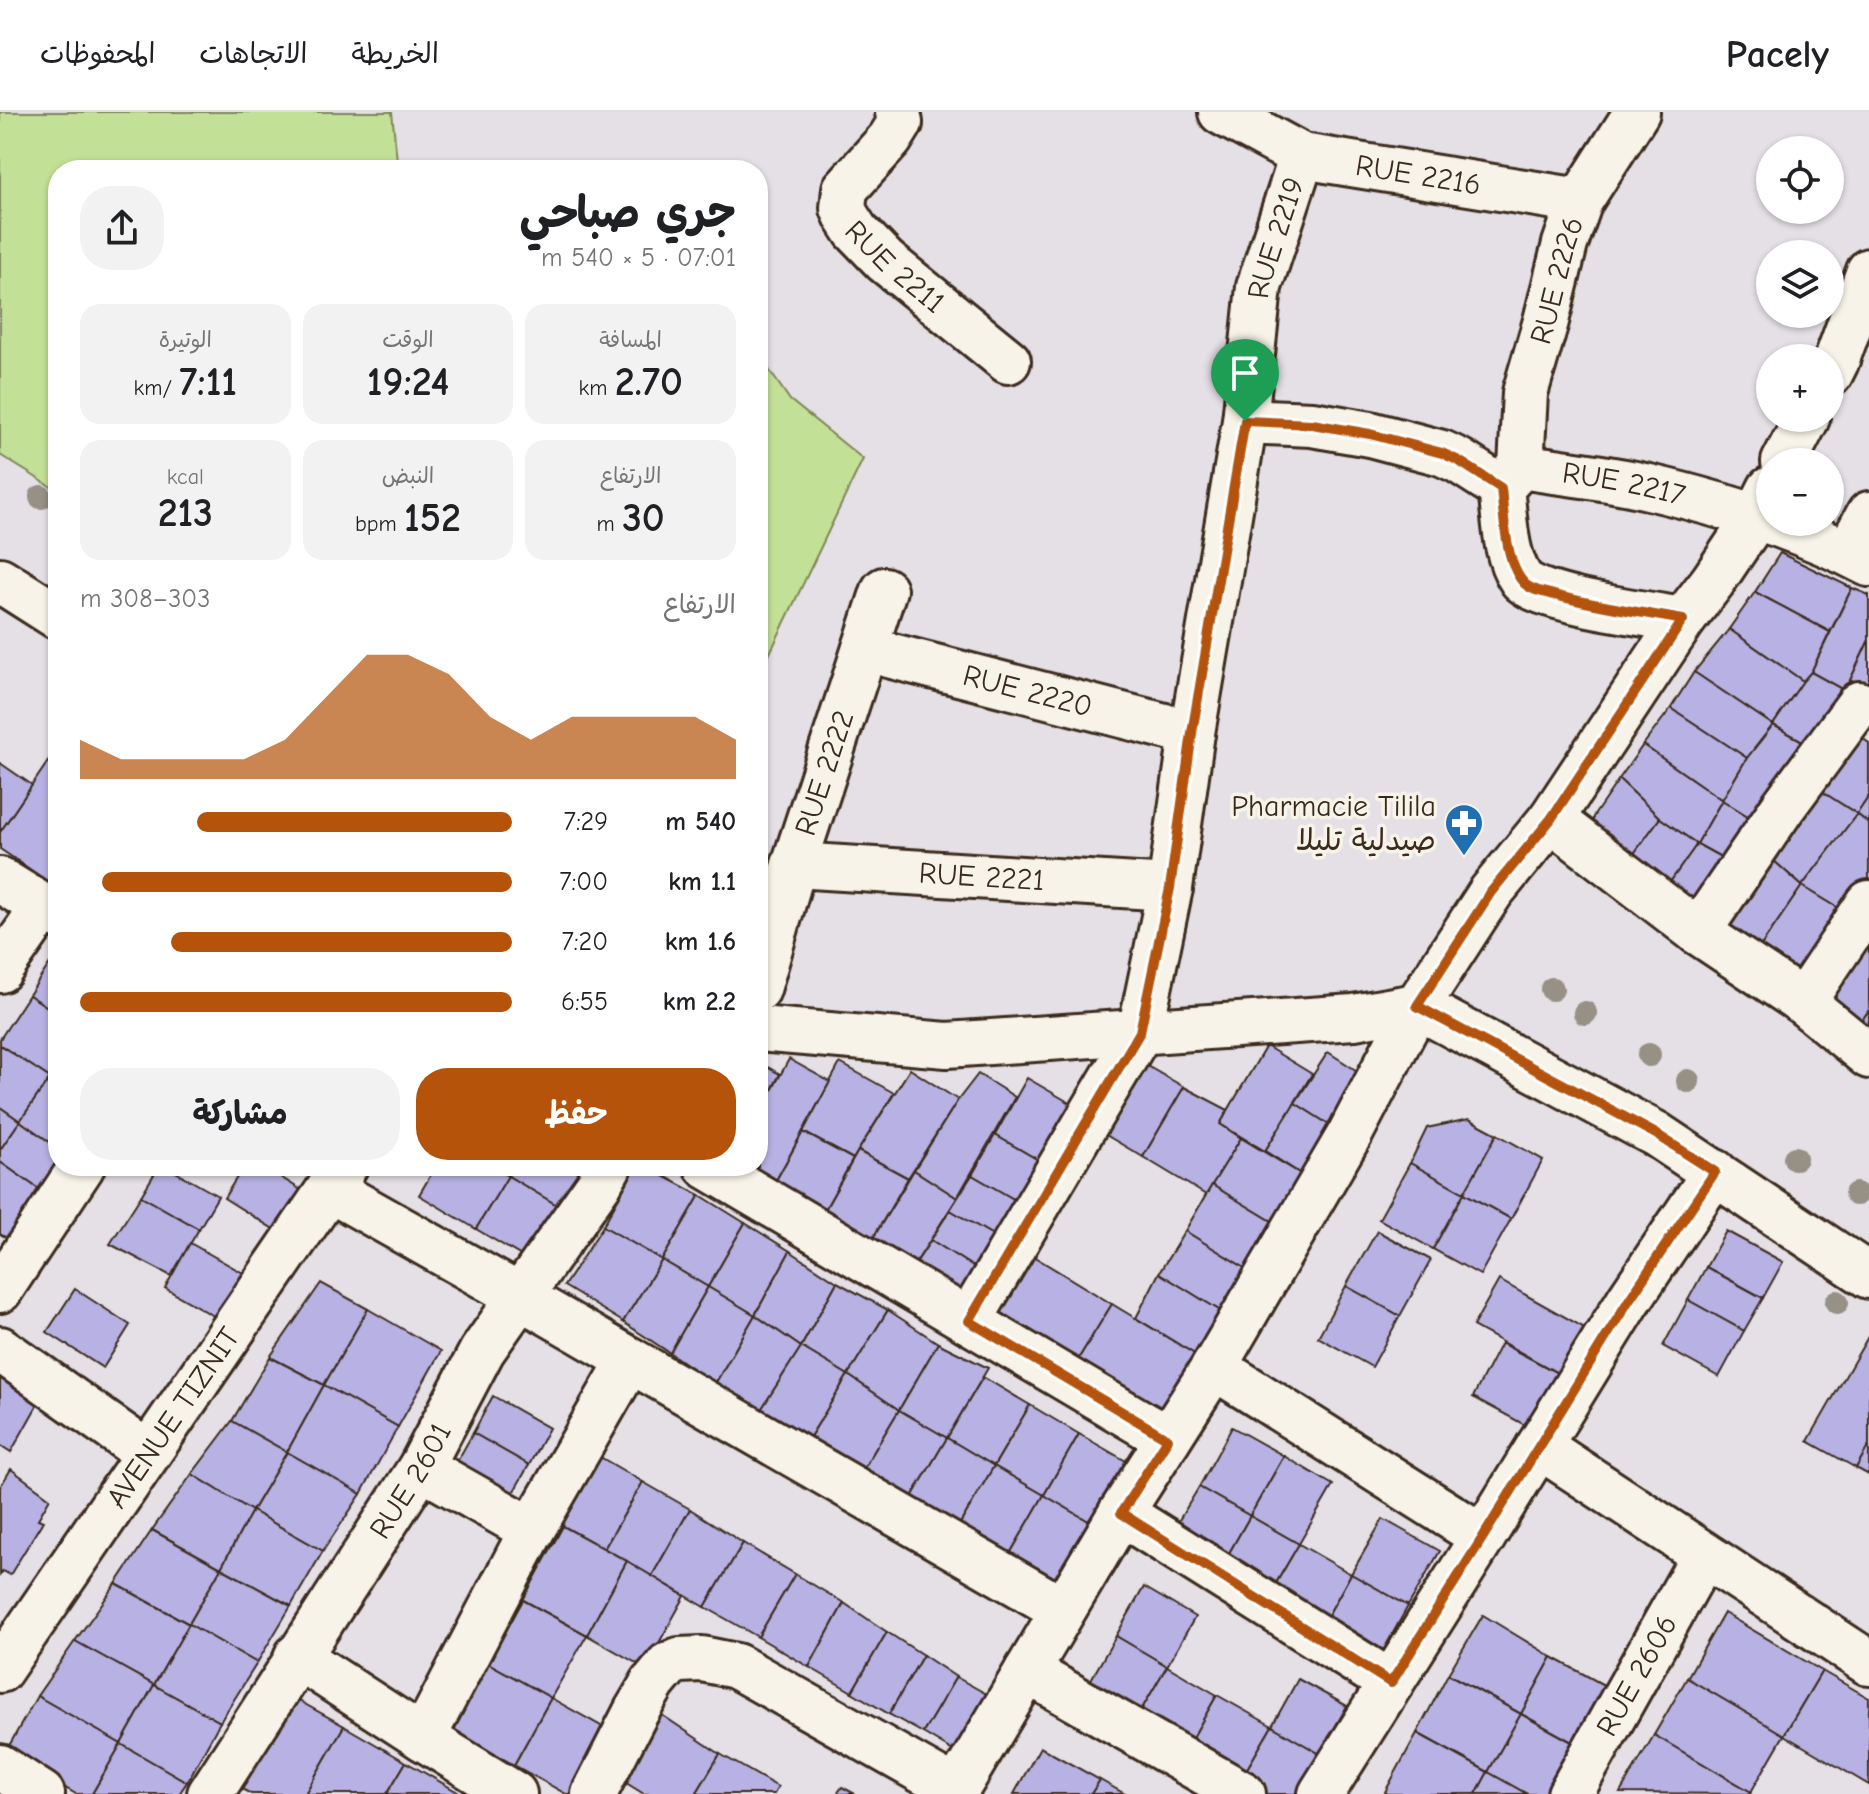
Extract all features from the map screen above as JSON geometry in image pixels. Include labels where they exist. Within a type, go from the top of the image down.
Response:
[{"type":"street","name":"RUE 2211","points":[[898,112],[900,123],[890,139],[845,189],[843,208],[856,231],[885,261],[1008,361]]},
{"type":"street","name":"RUE 2216","points":[[1221,112],[1302,156],[1580,201]]},
{"type":"street","name":"RUE 2226","points":[[1637,112],[1580,201],[1565,244],[1525,393],[1511,477],[1508,541],[1513,563],[1525,584],[1538,590],[1579,601],[1683,620]]},
{"type":"street","name":"RUE 2219","points":[[969,1321],[1140,1032],[1170,888],[1192,733],[1245,421],[1259,287],[1302,156]]},
{"type":"street","points":[[1843,344],[1869,271]]},
{"type":"street","points":[[1245,421],[1312,424],[1370,434],[1442,453],[1511,477]]},
{"type":"street","name":"RUE 2217","points":[[1511,477],[1648,486],[1756,502]]},
{"type":"street","points":[[594,1794],[653,1683],[668,1665],[679,1660],[702,1659],[736,1666],[955,1792],[1121,1513],[1214,1367],[1350,1134],[1417,1006],[1491,892],[1551,819],[1756,514]]},
{"type":"street","points":[[1859,558],[1869,514]]},
{"type":"street","name":"RUE 2217","points":[[1821,536],[1859,558]]},
{"type":"street","points":[[0,580],[48,611]]},
{"type":"street","name":"RUE 2222","points":[[768,955],[884,590]]},
{"type":"street","name":"RUE 2220","points":[[865,649],[1192,733]]},
{"type":"street","points":[[1698,932],[1783,807],[1859,704]]},
{"type":"street","points":[[1551,819],[1698,932],[1803,1002],[1869,1056]]},
{"type":"street","name":"RUE 2221","points":[[794,865],[1170,888]]},
{"type":"street","points":[[0,880],[48,910]]},
{"type":"street","points":[[1803,1002],[1869,903]]},
{"type":"street","points":[[0,970],[48,915]]},
{"type":"street","points":[[768,1030],[947,1045],[1354,1017],[1417,1006],[1656,1134],[1869,1276]]},
{"type":"street","points":[[1321,1794],[1629,1300],[1715,1172]]},
{"type":"street","points":[[0,1290],[75,1176]]},
{"type":"street","name":"RUE 2601","points":[[210,1794],[421,1467],[482,1351],[603,1176]]},
{"type":"street","points":[[724,1176],[1168,1439]]},
{"type":"street","points":[[337,1178],[521,1297],[1063,1610]]},
{"type":"street","name":"AVENUE TIZNIT","points":[[0,1670],[337,1178]]},
{"type":"street","points":[[0,1349],[147,1453]]},
{"type":"street","points":[[423,1738],[532,1530],[630,1360]]},
{"type":"street","points":[[1214,1367],[1483,1537]]},
{"type":"street","points":[[1539,1446],[1869,1663]]},
{"type":"street","points":[[421,1467],[532,1530]]},
{"type":"street","points":[[1121,1513],[1391,1683]]},
{"type":"street","name":"RUE 2606","points":[[1570,1794],[1704,1555]]},
{"type":"street","points":[[297,1656],[514,1794]]},
{"type":"street","points":[[1027,1671],[1243,1794]]},
{"type":"street","points":[[0,1767],[42,1794]]},
{"type":"green space","points":[[0,112],[392,112],[397,160],[48,160],[48,485],[0,455]]},
{"type":"green space","points":[[768,368],[790,400],[863,459],[768,657]]},
{"type":"building","points":[[1780,553],[1852,588],[1830,632],[1755,592]]},
{"type":"building","points":[[1852,588],[1869,595],[1869,640],[1845,691],[1811,672]]},
{"type":"building","points":[[1755,592],[1830,632],[1811,672],[1803,681],[1729,629]]},
{"type":"building","points":[[1729,629],[1803,681],[1773,725],[1694,672]]},
{"type":"building","points":[[1869,640],[1869,706],[1845,691]]},
{"type":"building","points":[[1694,672],[1773,725],[1747,758],[1671,708]]},
{"type":"building","points":[[1811,672],[1858,698],[1819,750],[1773,725]]},
{"type":"building","points":[[1671,708],[1747,758],[1722,800],[1643,745]]},
{"type":"building","points":[[1773,725],[1819,750],[1757,822],[1722,800],[1747,758]]},
{"type":"building","points":[[1851,730],[1869,743],[1869,796],[1857,814],[1810,784]]},
{"type":"building","points":[[1643,745],[1722,800],[1697,844],[1660,818],[1619,779]]},
{"type":"building","points":[[48,762],[48,881],[0,849],[0,832]]},
{"type":"building","points":[[0,763],[32,785],[0,832]]},
{"type":"building","points":[[1619,779],[1660,818],[1622,870],[1593,846],[1593,817]]},
{"type":"building","points":[[1810,784],[1857,814],[1802,886],[1763,851]]},
{"type":"building","points":[[1869,796],[1869,824],[1857,814]]},
{"type":"building","points":[[1722,800],[1757,822],[1728,861],[1697,844]]},
{"type":"building","points":[[1857,814],[1869,824],[1869,880],[1845,912],[1802,886]]},
{"type":"building","points":[[1660,818],[1697,844],[1661,895],[1622,870]]},
{"type":"building","points":[[1697,844],[1728,861],[1686,911],[1661,895]]},
{"type":"building","points":[[1763,851],[1802,886],[1752,959],[1708,927]]},
{"type":"building","points":[[1802,886],[1845,912],[1794,988],[1752,959]]},
{"type":"building","points":[[1860,938],[1869,943],[1869,1010],[1854,1032],[1817,996]]},
{"type":"building","points":[[48,966],[48,1007],[29,995]]},
{"type":"building","points":[[29,995],[48,1007],[48,1077],[0,1045],[0,1039]]},
{"type":"building","points":[[1869,1010],[1869,1042],[1854,1032]]},
{"type":"building","points":[[0,1045],[48,1077],[48,1081],[20,1121],[0,1107]]},
{"type":"building","points":[[1266,1046],[1312,1074],[1265,1151],[1220,1124]]},
{"type":"building","points":[[1328,1052],[1371,1080],[1339,1131],[1295,1103]]},
{"type":"building","points":[[789,1059],[830,1082],[774,1184],[758,1176],[768,1176],[768,1098]]},
{"type":"building","points":[[1140,1062],[1184,1087],[1143,1157],[1099,1131]]},
{"type":"building","points":[[840,1063],[894,1093],[853,1159],[803,1132]]},
{"type":"building","points":[[768,1067],[780,1074],[768,1097]]},
{"type":"building","points":[[910,1069],[958,1100],[908,1178],[858,1151]]},
{"type":"building","points":[[978,1074],[1015,1097],[957,1198],[914,1170]]},
{"type":"building","points":[[1027,1078],[1077,1107],[1045,1164],[995,1135]]},
{"type":"building","points":[[48,1081],[48,1141],[20,1121]]},
{"type":"building","points":[[1184,1087],[1228,1110],[1220,1124],[1241,1138],[1206,1195],[1143,1157]]},
{"type":"building","points":[[1295,1103],[1339,1131],[1309,1179],[1265,1151]]},
{"type":"building","points":[[0,1107],[20,1121],[0,1150]]},
{"type":"building","points":[[1469,1119],[1497,1134],[1464,1193],[1410,1163],[1427,1128]]},
{"type":"building","points":[[20,1121],[48,1141],[49,1176],[40,1190],[0,1162],[0,1150]]},
{"type":"building","points":[[803,1132],[853,1159],[818,1222],[774,1184]]},
{"type":"building","points":[[1497,1134],[1543,1160],[1511,1219],[1464,1193]]},
{"type":"building","points":[[995,1135],[1045,1164],[1022,1204],[972,1175]]},
{"type":"building","points":[[1241,1138],[1309,1179],[1280,1226],[1212,1185]]},
{"type":"building","points":[[858,1151],[908,1178],[866,1250],[818,1222]]},
{"type":"building","points":[[0,1162],[40,1190],[7,1238],[0,1234]]},
{"type":"building","points":[[1410,1163],[1464,1193],[1433,1249],[1379,1219]]},
{"type":"building","points":[[914,1170],[957,1198],[908,1275],[866,1250]]},
{"type":"building","points":[[972,1175],[1022,1204],[1001,1240],[950,1210]]},
{"type":"building","points":[[153,1176],[183,1176],[218,1196],[199,1229],[141,1196]]},
{"type":"building","points":[[238,1176],[279,1176],[312,1197],[286,1237],[224,1198]]},
{"type":"building","points":[[430,1176],[508,1176],[476,1229],[419,1195]]},
{"type":"building","points":[[508,1176],[578,1176],[560,1207]]},
{"type":"building","points":[[508,1176],[560,1207],[528,1260],[476,1229]]},
{"type":"building","points":[[630,1176],[664,1176],[700,1195],[662,1260],[603,1226]]},
{"type":"building","points":[[1212,1185],[1280,1226],[1253,1273],[1185,1231]]},
{"type":"building","points":[[1464,1193],[1511,1219],[1480,1275],[1433,1249]]},
{"type":"building","points":[[700,1195],[745,1223],[708,1287],[662,1260]]},
{"type":"building","points":[[141,1196],[199,1229],[171,1276],[110,1244]]},
{"type":"building","points":[[950,1210],[1001,1240],[981,1272],[931,1240]]},
{"type":"building","points":[[745,1223],[790,1251],[755,1315],[708,1287]]},
{"type":"building","points":[[603,1226],[662,1260],[623,1322],[564,1286]]},
{"type":"building","points":[[1185,1231],[1253,1273],[1227,1315],[1159,1273]]},
{"type":"building","points":[[1377,1231],[1431,1260],[1400,1316],[1346,1286]]},
{"type":"building","points":[[1726,1231],[1783,1262],[1763,1298],[1706,1267]]},
{"type":"building","points":[[931,1240],[981,1272],[958,1308],[908,1275]]},
{"type":"building","points":[[190,1243],[259,1282],[233,1327],[165,1288]]},
{"type":"building","points":[[790,1251],[837,1282],[801,1347],[755,1315]]},
{"type":"building","points":[[1033,1256],[1112,1304],[1074,1366],[996,1318]]},
{"type":"building","points":[[662,1260],[708,1287],[670,1353],[623,1322]]},
{"type":"building","points":[[1706,1267],[1763,1298],[1744,1331],[1688,1300]]},
{"type":"building","points":[[1159,1273],[1227,1315],[1201,1358],[1136,1318]]},
{"type":"building","points":[[1499,1280],[1588,1330],[1563,1376],[1473,1326]]},
{"type":"building","points":[[837,1282],[888,1310],[848,1375],[801,1347]]},
{"type":"building","points":[[321,1283],[368,1309],[324,1385],[270,1357]]},
{"type":"building","points":[[1346,1286],[1400,1316],[1372,1367],[1318,1337]]},
{"type":"building","points":[[708,1287],[755,1315],[715,1384],[670,1353]]},
{"type":"building","points":[[75,1289],[130,1325],[103,1368],[47,1332]]},
{"type":"building","points":[[1688,1300],[1744,1331],[1719,1377],[1663,1346]]},
{"type":"building","points":[[1112,1304],[1201,1358],[1163,1420],[1074,1366]]},
{"type":"building","points":[[368,1309],[441,1351],[398,1427],[324,1385]]},
{"type":"building","points":[[888,1310],[938,1343],[899,1410],[848,1375]]},
{"type":"building","points":[[755,1315],[801,1347],[759,1413],[715,1384]]},
{"type":"building","points":[[1869,1335],[1869,1445],[1856,1468],[1808,1441]]},
{"type":"building","points":[[938,1343],[988,1368],[947,1438],[899,1410]]},
{"type":"building","points":[[1501,1343],[1563,1376],[1534,1430],[1473,1397]]},
{"type":"building","points":[[801,1347],[848,1375],[807,1442],[759,1413]]},
{"type":"building","points":[[270,1357],[324,1385],[287,1452],[232,1421]]},
{"type":"building","points":[[0,1364],[43,1395],[11,1452],[0,1445]]},
{"type":"building","points":[[848,1375],[899,1410],[861,1473],[807,1442]]},
{"type":"building","points":[[983,1377],[1030,1405],[994,1466],[947,1438]]},
{"type":"building","points":[[324,1385],[398,1427],[361,1494],[287,1452]]},
{"type":"building","points":[[493,1396],[549,1428],[529,1465],[473,1433]]},
{"type":"building","points":[[1030,1405],[1079,1434],[1044,1495],[994,1466]]},
{"type":"building","points":[[899,1410],[947,1438],[909,1502],[861,1473]]},
{"type":"building","points":[[232,1421],[287,1452],[252,1511],[192,1474]]},
{"type":"building","points":[[1232,1427],[1284,1456],[1250,1516],[1199,1487]]},
{"type":"building","points":[[473,1433],[529,1465],[506,1505],[450,1474]]},
{"type":"building","points":[[1079,1434],[1133,1465],[1097,1526],[1044,1495]]},
{"type":"building","points":[[947,1438],[994,1466],[957,1529],[909,1502]]},
{"type":"building","points":[[1869,1445],[1869,1475],[1856,1468]]},
{"type":"building","points":[[287,1452],[361,1494],[323,1551],[252,1511]]},
{"type":"building","points":[[595,1454],[643,1482],[604,1549],[558,1523]]},
{"type":"building","points":[[1284,1456],[1333,1485],[1299,1544],[1250,1516]]},
{"type":"building","points":[[994,1466],[1044,1495],[1007,1559],[957,1529]]},
{"type":"building","points":[[11,1469],[50,1498],[38,1519],[43,1521],[10,1575],[3,1571],[0,1575],[0,1487]]},
{"type":"building","points":[[192,1474],[252,1511],[221,1568],[152,1530]]},
{"type":"building","points":[[643,1482],[690,1509],[652,1576],[604,1549]]},
{"type":"building","points":[[1199,1487],[1250,1516],[1220,1569],[1167,1540]]},
{"type":"building","points":[[1044,1495],[1097,1526],[1059,1590],[1007,1559]]},
{"type":"building","points":[[690,1509],[743,1543],[705,1607],[652,1576]]},
{"type":"building","points":[[252,1511],[323,1551],[291,1606],[221,1568]]},
{"type":"building","points":[[1250,1516],[1299,1544],[1268,1597],[1220,1569]]},
{"type":"building","points":[[1383,1519],[1440,1551],[1408,1606],[1351,1574]]},
{"type":"building","points":[[563,1526],[627,1561],[587,1635],[523,1600]]},
{"type":"building","points":[[152,1530],[221,1568],[189,1624],[116,1584]]},
{"type":"building","points":[[743,1543],[795,1574],[758,1637],[705,1607]]},
{"type":"building","points":[[1299,1544],[1351,1574],[1321,1628],[1268,1597]]},
{"type":"building","points":[[627,1561],[685,1596],[645,1668],[587,1635]]},
{"type":"building","points":[[221,1568],[291,1606],[257,1663],[189,1624]]},
{"type":"building","points":[[795,1574],[844,1603],[809,1667],[758,1637]]},
{"type":"building","points":[[1351,1574],[1408,1606],[1378,1660],[1321,1628]]},
{"type":"building","points":[[116,1584],[189,1624],[154,1685],[75,1641]]},
{"type":"building","points":[[1144,1587],[1195,1617],[1167,1666],[1116,1636]]},
{"type":"building","points":[[523,1600],[587,1635],[551,1698],[488,1663]]},
{"type":"building","points":[[844,1603],[887,1632],[852,1692],[809,1667]]},
{"type":"building","points":[[1724,1613],[1822,1671],[1784,1735],[1687,1678]]},
{"type":"building","points":[[1483,1615],[1552,1657],[1521,1714],[1448,1674]]},
{"type":"building","points":[[189,1624],[257,1663],[220,1722],[154,1685]]},
{"type":"building","points":[[887,1632],[923,1655],[889,1714],[852,1692]]},
{"type":"building","points":[[1116,1636],[1167,1666],[1132,1726],[1081,1697]]},
{"type":"building","points":[[75,1641],[154,1685],[121,1744],[37,1696]]},
{"type":"building","points":[[923,1655],[956,1677],[923,1733],[889,1714]]},
{"type":"building","points":[[1552,1657],[1613,1690],[1581,1747],[1521,1714]]},
{"type":"building","points":[[488,1663],[551,1698],[514,1765],[450,1730]]},
{"type":"building","points":[[1167,1666],[1217,1695],[1183,1755],[1132,1726]]},
{"type":"building","points":[[1822,1671],[1869,1698],[1869,1785],[1784,1735]]},
{"type":"building","points":[[1448,1674],[1521,1714],[1488,1772],[1417,1733]]},
{"type":"building","points":[[956,1677],[992,1697],[958,1754],[923,1733]]},
{"type":"building","points":[[1687,1678],[1784,1735],[1751,1792],[1654,1735]]},
{"type":"building","points":[[1298,1679],[1347,1706],[1320,1754],[1272,1726]]},
{"type":"building","points":[[154,1685],[220,1722],[187,1782],[121,1744]]},
{"type":"building","points":[[1217,1695],[1272,1726],[1237,1786],[1183,1755]]},
{"type":"building","points":[[37,1696],[121,1744],[92,1794],[76,1794],[5,1753]]},
{"type":"building","points":[[292,1697],[344,1726],[305,1794],[251,1794],[240,1788]]},
{"type":"building","points":[[551,1698],[608,1730],[573,1794],[566,1794],[514,1765]]},
{"type":"building","points":[[1521,1714],[1581,1747],[1555,1794],[1527,1794],[1488,1772]]},
{"type":"building","points":[[662,1715],[720,1754],[696,1794],[644,1794],[623,1781]]},
{"type":"building","points":[[344,1726],[406,1762],[387,1794],[305,1794]]},
{"type":"building","points":[[1272,1726],[1320,1754],[1297,1794],[1250,1794],[1237,1786]]},
{"type":"building","points":[[1417,1733],[1488,1772],[1476,1794],[1385,1792]]},
{"type":"building","points":[[1654,1735],[1751,1792],[1750,1794],[1620,1793]]},
{"type":"building","points":[[121,1744],[187,1782],[179,1794],[92,1794]]},
{"type":"building","points":[[1040,1747],[1100,1780],[1091,1794],[1014,1794]]},
{"type":"building","points":[[720,1754],[778,1787],[774,1794],[696,1794]]},
{"type":"building","points":[[406,1762],[461,1794],[387,1794]]},
{"type":"building","points":[[1488,1772],[1527,1794],[1476,1794]]},
{"type":"building","points":[[1100,1780],[1125,1794],[1091,1794]]},
{"type":"building","points":[[842,1787],[855,1794],[837,1794]]},
{"type":"place","name":"Pharmacie Tilila صيدلية تليلا","points":[[1464,857]]},
{"type":"route","points":[[1245,421],[1312,424],[1370,434],[1442,453],[1501,488],[1513,563],[1525,584],[1579,601],[1683,620],[1551,819],[1491,892],[1417,1006],[1656,1134],[1715,1172],[1629,1300],[1391,1683],[1121,1513],[1168,1439],[969,1321],[1140,1032],[1170,888],[1192,733],[1245,421]]}]
